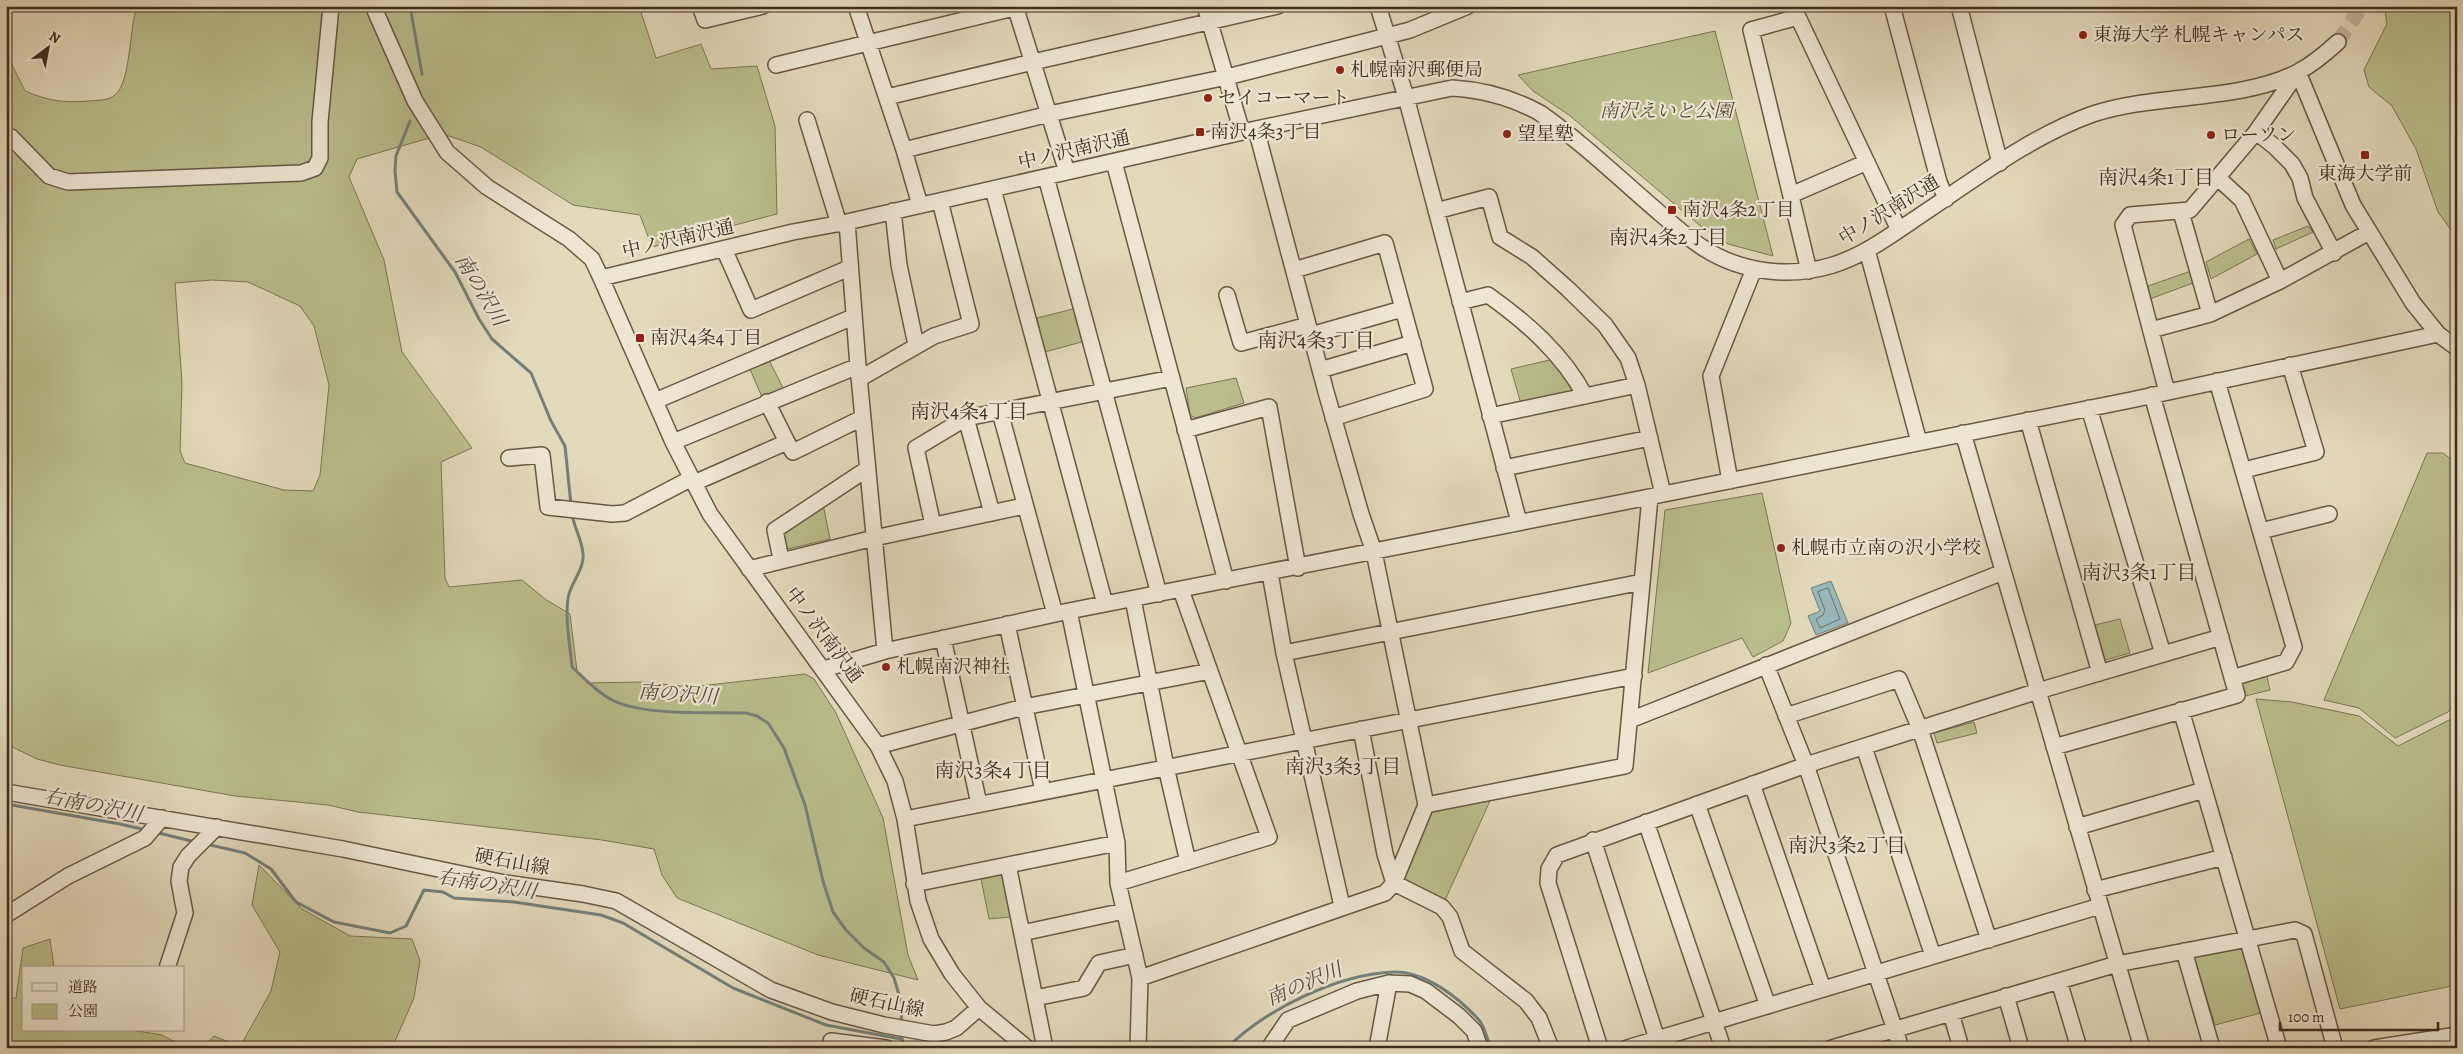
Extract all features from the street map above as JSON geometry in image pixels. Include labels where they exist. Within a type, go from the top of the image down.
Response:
[{"type":"street","points":[[11,137],[49,176],[68,182],[301,173],[315,168],[320,158],[320,122],[331,6]]},
{"type":"street","points":[[373,6],[415,101],[446,152],[487,187],[569,238],[592,259],[601,278]]},
{"type":"street","points":[[700,6],[704,20],[763,6]]},
{"type":"street","points":[[856,6],[887,97],[920,205]]},
{"type":"street","points":[[1140,978],[1342,906],[1385,893],[1394,882],[1426,805],[1392,632],[1374,552],[1333,418],[1294,270],[1249,131],[1227,77],[1204,6]]},
{"type":"street","points":[[887,97],[1278,6]]},
{"type":"street","points":[[1378,6],[1406,97],[1519,522]]},
{"type":"street","points":[[904,150],[1049,114],[1227,77],[1410,30],[1468,6]]},
{"type":"street","points":[[1892,6],[1939,182],[1946,199]]},
{"type":"street","points":[[1959,6],[2000,163]]},
{"type":"street","points":[[776,65],[1018,7],[1067,172]]},
{"type":"street","points":[[1809,271],[1751,30],[1798,17],[1899,230]]},
{"type":"street","name":"中ノ沢南沢通","points":[[1027,1048],[980,1008],[952,974],[931,939],[914,884],[905,819],[895,781],[878,746],[710,514],[673,442],[601,278],[793,232],[843,223],[1249,131],[1452,88],[1481,90],[1526,105],[1563,130],[1690,239],[1726,259],[1754,269],[1782,272],[1809,271],[1834,265],[1867,250],[2000,163],[2047,135],[2095,114],[2128,106],[2265,85],[2298,72],[2325,54],[2338,42]]},
{"type":"street","points":[[2167,392],[2123,225],[2130,215],[2190,210],[2256,132],[2298,72]]},
{"type":"street","points":[[2298,72],[2344,188],[2369,232],[2413,303],[2438,334],[2457,348]]},
{"type":"street","points":[[807,120],[843,223],[849,268],[885,651]]},
{"type":"street","points":[[2256,132],[2292,164],[2300,178],[2308,206],[2334,253]]},
{"type":"street","points":[[1114,162],[1226,581]]},
{"type":"street","points":[[1791,195],[1867,162]]},
{"type":"street","points":[[1046,177],[1159,594]]},
{"type":"street","points":[[2218,178],[2242,200],[2280,281]]},
{"type":"street","points":[[993,189],[1104,604]]},
{"type":"street","points":[[1426,805],[1625,766],[1642,582],[1657,495],[1650,438],[1637,385],[1628,358],[1606,325],[1532,258],[1500,237],[1489,197],[1436,211]]},
{"type":"street","points":[[673,442],[767,402],[858,373],[934,336],[971,324],[940,201]]},
{"type":"street","points":[[893,211],[899,265],[916,345]]},
{"type":"street","points":[[2181,212],[2210,314]]},
{"type":"street","points":[[2151,330],[2210,314],[2280,281],[2334,253],[2369,232]]},
{"type":"street","points":[[1294,270],[1385,243],[1413,343],[1425,389],[1333,418]]},
{"type":"street","points":[[724,249],[751,310],[849,268]]},
{"type":"street","points":[[1867,250],[1919,442]]},
{"type":"street","points":[[1730,481],[1711,376],[1754,269]]},
{"type":"street","points":[[1460,302],[1488,295],[1518,316],[1550,348],[1576,378],[1585,396]]},
{"type":"street","points":[[1227,296],[1241,343],[1402,309]]},
{"type":"street","points":[[656,401],[853,317]]},
{"type":"street","points":[[824,669],[885,651],[1062,612],[1298,568],[1730,481],[2167,392],[2438,334]]},
{"type":"street","points":[[1320,370],[1413,343]]},
{"type":"street","points":[[2244,470],[2316,452],[2290,366]]},
{"type":"street","points":[[933,525],[916,448],[966,418],[1172,378]]},
{"type":"street","points":[[2216,381],[2244,470],[2294,646],[2286,662],[2232,678]]},
{"type":"street","points":[[1490,416],[1637,385]]},
{"type":"street","points":[[2054,747],[2237,694],[2152,395]]},
{"type":"street","points":[[767,402],[793,452],[862,418]]},
{"type":"street","points":[[1185,430],[1269,406],[1298,568]]},
{"type":"street","points":[[2089,408],[2163,654]]},
{"type":"street","points":[[1000,412],[1024,506],[1062,612],[1088,695],[1117,843],[1118,883],[1140,978],[1138,1048]]},
{"type":"street","points":[[966,418],[992,513]]},
{"type":"street","points":[[2028,420],[2100,673]]},
{"type":"street","points":[[1963,433],[2142,1048]]},
{"type":"street","points":[[1504,468],[1650,438]]},
{"type":"street","points":[[509,458],[542,455],[548,508],[612,514],[625,513],[693,481],[787,442]]},
{"type":"street","points":[[781,559],[775,530],[867,469]]},
{"type":"street","points":[[749,569],[781,559],[1024,506]]},
{"type":"street","points":[[2261,531],[2329,514]]},
{"type":"street","points":[[1630,720],[2003,572]]},
{"type":"street","points":[[1270,573],[1284,653],[1342,906]]},
{"type":"street","points":[[1284,653],[1642,582]]},
{"type":"street","points":[[1118,883],[1269,837],[1181,590]]},
{"type":"street","points":[[1133,598],[1166,767],[1188,862]]},
{"type":"street","points":[[1007,624],[1042,791]]},
{"type":"street","points":[[943,638],[979,804]]},
{"type":"street","points":[[1600,1048],[1548,883],[1548,869],[1557,855],[1593,840],[1806,765],[2038,691],[2221,638]]},
{"type":"street","points":[[1766,665],[1806,765],[1901,1048]]},
{"type":"street","points":[[878,746],[962,722],[1024,707],[1210,671]]},
{"type":"street","points":[[905,819],[1238,752],[1634,676]]},
{"type":"street","points":[[1786,716],[1899,679],[1920,729],[1989,940]]},
{"type":"street","points":[[2181,710],[2280,1048]]},
{"type":"street","points":[[1361,729],[1385,854],[1394,882],[1442,907],[1450,917],[1462,951],[1526,1001],[1539,1018],[1551,1048]]},
{"type":"street","points":[[1864,747],[1933,956]]},
{"type":"street","points":[[1752,784],[1823,989]]},
{"type":"street","points":[[2077,827],[2204,790]]},
{"type":"street","name":"硬石山線","points":[[6,792],[162,818],[213,831],[342,849],[505,883],[583,894],[616,902],[771,990],[846,1016],[884,1025],[934,1034],[946,1032],[956,1028],[980,1008]]},
{"type":"street","points":[[1697,804],[1768,1006]]},
{"type":"street","points":[[6,916],[68,876],[145,838],[162,818]]},
{"type":"street","points":[[1646,822],[1723,1048]]},
{"type":"street","points":[[168,966],[185,913],[179,881],[181,867],[213,831]]},
{"type":"street","points":[[1593,840],[1657,1039]]},
{"type":"street","points":[[914,884],[1117,843]]},
{"type":"street","points":[[2095,890],[2224,857]]},
{"type":"street","points":[[1008,865],[1045,1048]]},
{"type":"street","points":[[1627,1048],[2100,906]]},
{"type":"street","points":[[1022,933],[1124,911]]},
{"type":"street","points":[[1832,1048],[2117,964],[2294,930],[2304,934],[2334,1048]]},
{"type":"street","points":[[2184,951],[2212,1048]]},
{"type":"street","points":[[1035,998],[1084,988],[1099,963],[1135,955]]},
{"type":"street","points":[[2059,981],[2079,1048]]},
{"type":"street","points":[[1272,1047],[1288,1020],[1357,991],[1389,983],[1410,984],[1426,990],[1459,1016],[1474,1032],[1480,1048]]},
{"type":"street","points":[[1376,1048],[1389,983]]},
{"type":"street","points":[[2006,996],[2021,1048]]},
{"type":"street","points":[[1951,1013],[1961,1048]]},
{"type":"street","points":[[846,1016],[829,1044],[886,1048]]},
{"type":"street","points":[[2374,1048],[2426,1044],[2457,1036]]},
{"type":"green space","points":[[137,6],[639,6],[656,58],[701,44],[711,69],[757,66],[775,126],[777,214],[652,247],[640,215],[573,205],[481,147],[443,134],[357,159],[349,177],[384,260],[402,352],[472,448],[441,462],[445,578],[449,587],[522,580],[545,599],[570,614],[577,671],[587,683],[641,682],[691,687],[805,674],[814,679],[836,713],[883,818],[908,955],[918,980],[818,955],[677,898],[662,875],[654,849],[602,840],[358,812],[328,805],[235,796],[60,765],[37,759],[6,744],[6,53],[25,91],[49,99],[71,102],[109,98],[115,95],[124,79]],"holes":[[[212,280],[248,282],[300,306],[314,326],[329,385],[320,475],[313,491],[284,490],[185,463],[180,451],[182,383],[175,283]]]},
{"type":"green space","points":[[2384,6],[2457,6],[2457,238],[2438,212],[2416,149],[2392,106],[2369,87],[2364,70],[2387,24]]},
{"type":"green space","name":"南沢えいと公園","points":[[1715,31],[1773,256],[1728,244],[1704,229],[1569,115],[1533,91],[1518,75]]},
{"type":"green space","points":[[2308,226],[2313,232],[2276,249],[2273,240]]},
{"type":"green space","points":[[2249,239],[2257,254],[2211,279],[2206,262]]},
{"type":"green space","points":[[2191,271],[2193,283],[2150,299],[2148,286]]},
{"type":"green space","points":[[1077,308],[1085,341],[1045,352],[1037,318]]},
{"type":"green space","points":[[1554,359],[1577,393],[1521,404],[1511,369]]},
{"type":"green space","points":[[769,360],[783,388],[762,397],[749,367]]},
{"type":"green space","points":[[1236,378],[1244,403],[1195,418],[1190,415],[1186,388]]},
{"type":"green space","points":[[2427,453],[2443,453],[2457,464],[2457,701],[2448,712],[2395,738],[2359,708],[2324,700]]},
{"type":"green space","points":[[1762,493],[1791,623],[1783,641],[1753,657],[1742,638],[1648,673],[1665,510]]},
{"type":"green space","points":[[823,504],[830,539],[788,549],[780,533]]},
{"type":"green space","points":[[2120,619],[2130,653],[2105,660],[2095,625]]},
{"type":"green space","points":[[2266,672],[2270,690],[2241,697],[2237,680]]},
{"type":"green space","points":[[2256,699],[2292,702],[2359,716],[2398,746],[2457,716],[2457,985],[2340,1009]]},
{"type":"green space","points":[[1974,722],[1977,733],[1937,743],[1934,733]]},
{"type":"green space","points":[[1494,792],[1442,907],[1394,883],[1426,805]]},
{"type":"green space","points":[[259,865],[302,909],[350,936],[412,939],[420,961],[414,998],[392,1048],[203,1048],[214,1036],[240,1047],[271,991],[280,952],[252,905]]},
{"type":"green space","points":[[1002,874],[1005,878],[1011,917],[989,919],[981,879]]},
{"type":"green space","points":[[50,939],[54,966],[22,966],[22,1032],[143,1032],[162,1035],[186,1048],[6,1048],[6,998],[16,998],[23,948]]},
{"type":"green space","points":[[2239,946],[2242,950],[2261,1013],[2215,1025],[2193,954]]},
{"type":"water","points":[[1831,581],[1848,623],[1816,635],[1808,616],[1820,611],[1811,588]]},
{"type":"waterway","name":"南の沢川","points":[[410,6],[422,74]]},
{"type":"waterway","name":"南の沢川","points":[[410,121],[396,156],[397,192],[455,272],[479,319],[492,339],[531,373],[551,421],[565,446],[571,505]]},
{"type":"waterway","name":"南の沢川","points":[[572,514],[583,554],[582,565],[571,587],[567,607],[572,667],[603,694],[614,701],[628,706],[661,711],[746,713],[757,716],[768,723],[784,748],[805,805],[823,881],[833,912],[846,930],[864,948],[884,962],[894,978],[902,1005],[901,1024]]},
{"type":"waterway","name":"右南の沢川","points":[[6,804],[146,830]]},
{"type":"waterway","name":"右南の沢川","points":[[155,832],[195,842]]},
{"type":"waterway","name":"右南の沢川","points":[[206,844],[245,853],[271,869],[296,902],[334,922],[390,933],[406,926],[424,890],[443,892],[454,898],[514,902],[601,915],[623,923],[733,988],[826,1025],[901,1039]]},
{"type":"waterway","name":"南の沢川","points":[[1227,1048],[1262,1020],[1304,996],[1350,979],[1394,972],[1418,976],[1429,981],[1441,987],[1462,1003],[1481,1023],[1491,1048]]},
{"type":"waterway","name":"南の沢川","points":[[901,1033],[904,1048]]},
{"type":"tunnel","points":[[2338,42],[2362,6]]},
{"type":"place","name":"東海大学 札幌キャンパス","points":[[2083,35]]},
{"type":"place","name":"札幌南沢郵便局","points":[[1340,70]]},
{"type":"place","name":"セイコーマート","points":[[1208,98]]},
{"type":"place","name":"南沢4条3丁目","points":[[1200,132]]},
{"type":"place","name":"望星塾","points":[[1507,134]]},
{"type":"place","name":"ローソン","points":[[2211,135]]},
{"type":"place","name":"東海大学前","points":[[2365,155]]},
{"type":"place","name":"南沢4条2丁目","points":[[1672,210]]},
{"type":"place","name":"南沢4条4丁目","points":[[640,338]]},
{"type":"place","name":"札幌市立南の沢小学校","points":[[1781,548]]},
{"type":"place","name":"札幌南沢神社","points":[[886,667]]},
{"type":"district","name":"南沢4条1丁目","points":[[2156,177]]},
{"type":"district","name":"南沢4条2丁目","points":[[1668,237]]},
{"type":"district","name":"南沢4条3丁目","points":[[1316,340]]},
{"type":"district","name":"南沢4条4丁目","points":[[969,411]]},
{"type":"district","name":"南沢3条1丁目","points":[[2139,572]]},
{"type":"district","name":"南沢3条3丁目","points":[[1343,766]]},
{"type":"district","name":"南沢3条4丁目","points":[[993,770]]},
{"type":"district","name":"南沢3条2丁目","points":[[1847,845]]}]
